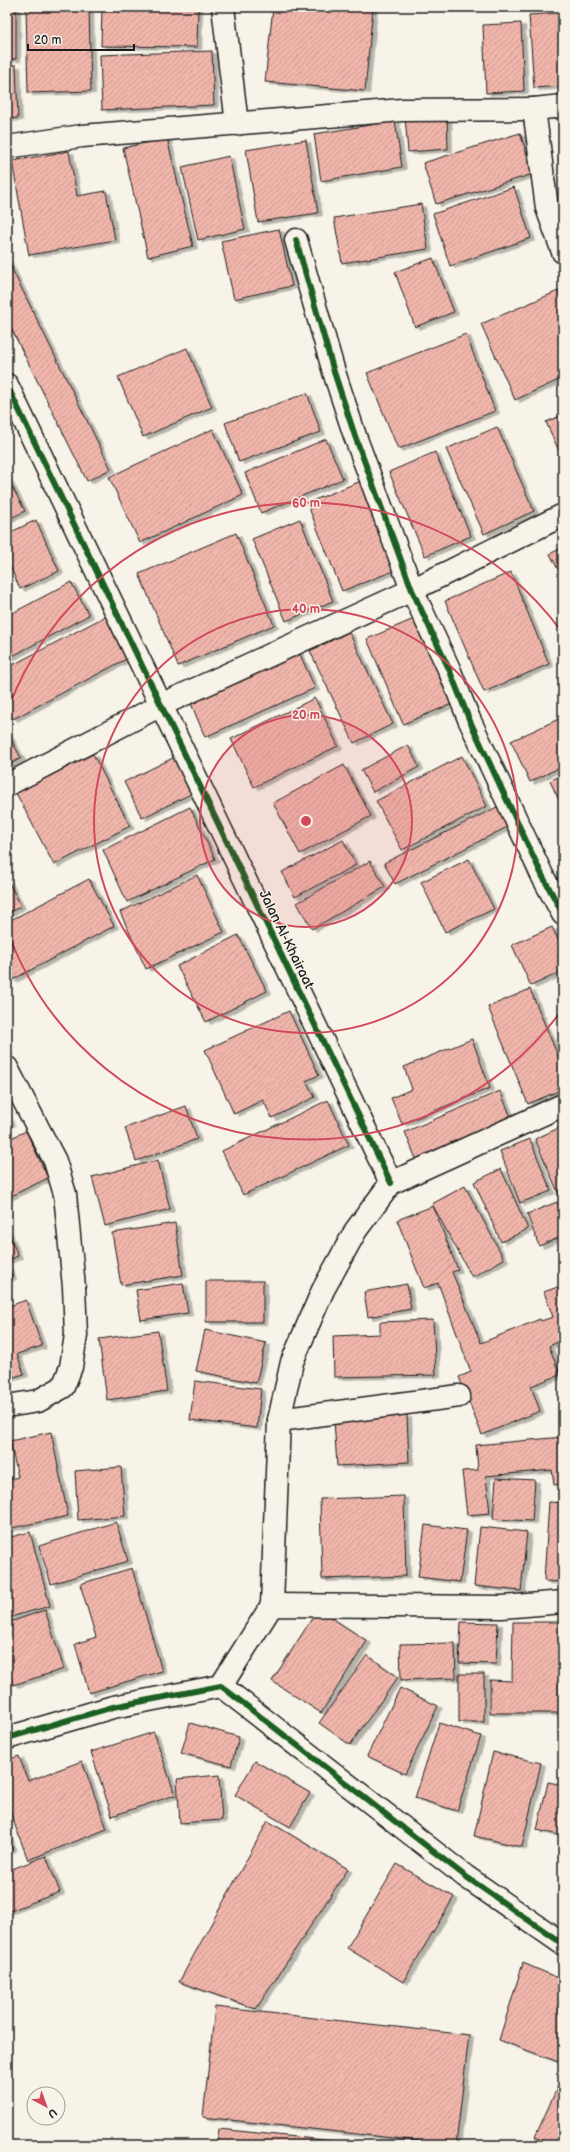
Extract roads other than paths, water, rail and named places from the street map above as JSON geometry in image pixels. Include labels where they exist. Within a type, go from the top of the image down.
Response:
[{"type":"street","points":[[223,7],[237,124]]},
{"type":"street","points":[[7,147],[82,136],[402,110],[534,109],[563,106]]},
{"type":"street","points":[[534,109],[547,208],[563,252]]},
{"type":"street","points":[[296,240],[352,429],[412,590],[449,669],[469,719],[542,875],[563,914]]},
{"type":"street","name":"Jalan Al-Khairaat","points":[[7,385],[391,1183]]},
{"type":"street","points":[[7,785],[161,705],[412,590],[563,515]]},
{"type":"street","points":[[7,1068],[55,1161],[65,1194],[74,1287],[76,1335],[71,1367],[63,1387],[38,1401],[7,1406]]},
{"type":"street","points":[[7,1738],[113,1707],[221,1686],[272,1605],[279,1420],[292,1362],[323,1290],[356,1230],[391,1183],[563,1105]]},
{"type":"street","points":[[279,1420],[459,1396]]},
{"type":"street","points":[[272,1605],[494,1608],[563,1602]]},
{"type":"street","points":[[221,1686],[465,1876],[563,1944]]}]
